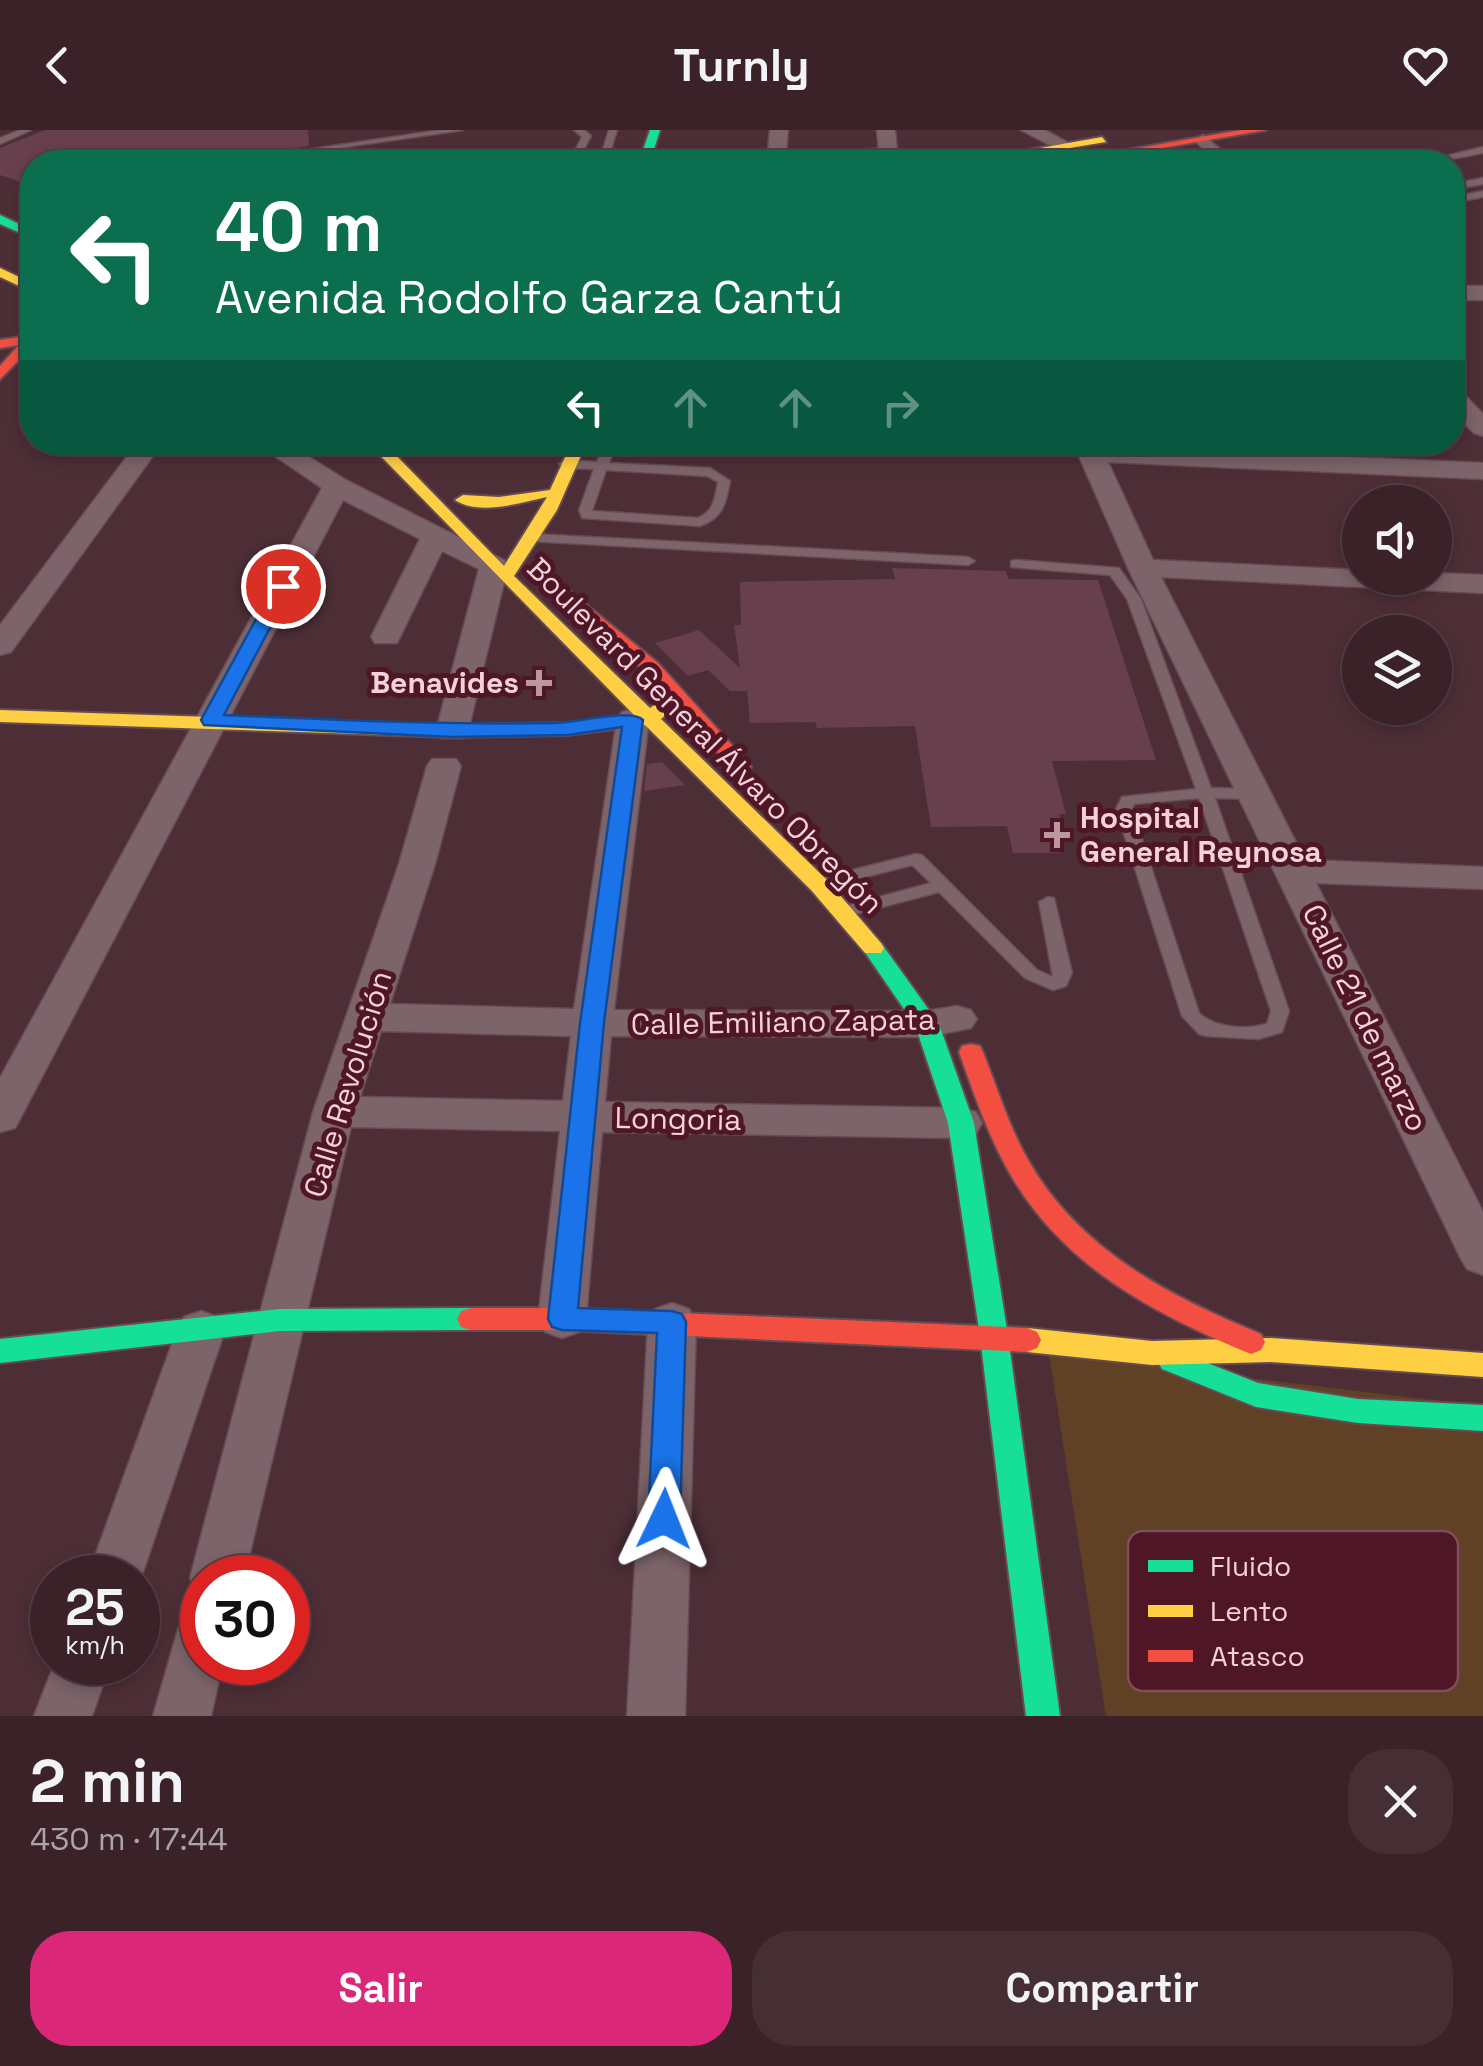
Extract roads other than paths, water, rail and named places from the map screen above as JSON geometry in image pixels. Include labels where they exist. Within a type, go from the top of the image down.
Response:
[{"type":"main road","points":[[1080,150],[1160,130]]},
{"type":"main road","points":[[1104,150],[1261,130]]},
{"type":"main road","points":[[0,375],[20,352]]},
{"type":"main road","name":"Boulevard General Álvaro Obregón","points":[[386,455],[496,579],[640,719],[829,882],[919,972]]},
{"type":"main road","name":"Boulevard General Álvaro Obregón","points":[[413,455],[652,667],[754,781]]},
{"type":"main road","points":[[496,579],[520,547],[562,457]]},
{"type":"main road","points":[[520,547],[562,457]]},
{"type":"main road","points":[[463,500],[499,502],[545,493]]},
{"type":"main road","points":[[0,716],[211,720],[440,754],[640,719],[680,697]]},
{"type":"main road","name":"Boulevard General Álvaro Obregón","points":[[803,837],[829,882]]},
{"type":"main road","name":"Boulevard General Álvaro Obregón","points":[[855,910],[884,962],[942,1015],[981,1125],[994,1336],[1043,1716]]},
{"type":"main road","name":"Boulevard General Álvaro Obregón","points":[[942,1015],[981,1125]]},
{"type":"main road","points":[[981,1125],[1077,1241],[1118,1278],[1184,1316],[1271,1350]]},
{"type":"main road","points":[[0,1351],[280,1320],[562,1319],[994,1336],[1152,1353],[1271,1350],[1483,1364]]},
{"type":"main road","points":[[1152,1353],[1256,1395],[1358,1411],[1483,1418]]},
{"type":"street","points":[[1030,130],[1058,150]]},
{"type":"street","points":[[1203,140],[1214,150]]},
{"type":"street","points":[[1465,409],[1483,428]]},
{"type":"street","points":[[0,646],[141,455]]},
{"type":"street","points":[[287,455],[337,486],[435,536],[496,579]]},
{"type":"street","name":"Calle 21 de marzo","points":[[1091,455],[1142,568],[1483,1257]]},
{"type":"street","name":"Calle 21 de marzo","points":[[1113,455],[1483,472]]},
{"type":"street","points":[[0,1117],[337,486]]},
{"type":"street","points":[[386,637],[435,536]]},
{"type":"street","points":[[1142,568],[1483,584]]},
{"type":"street","name":"Calle Revolución","points":[[222,1555],[334,1112],[369,1017],[440,754],[496,579]]},
{"type":"street","points":[[562,1319],[592,1023],[640,719]]},
{"type":"street","points":[[1292,871],[1483,878]]},
{"type":"street","name":"Calle Emiliano Zapata","points":[[369,1017],[592,1023],[942,1015]]},
{"type":"street","name":"Longoria","points":[[334,1112],[981,1125]]},
{"type":"street","points":[[656,1716],[672,1322]]},
{"type":"street","points":[[122,1555],[202,1330]]},
{"type":"street","points":[[63,1716],[74,1685]]},
{"type":"street","points":[[170,1716],[184,1716],[191,1685]]},
{"type":"lane","points":[[0,141],[27,130]]},
{"type":"lane","points":[[314,150],[459,130]]},
{"type":"lane","points":[[578,130],[587,136],[579,150]]},
{"type":"lane","points":[[562,457],[600,465],[720,476],[724,481],[719,510],[700,522],[588,515],[585,510],[600,465],[604,455]]},
{"type":"lane","points":[[520,547],[968,560]]},
{"type":"lane","points":[[1016,564],[1104,568],[1119,575],[1134,599],[1205,793],[1280,1010],[1275,1028],[1259,1033],[1206,1030],[1191,1016],[1124,809],[1128,800],[1140,797],[1205,793],[1256,794]]},
{"type":"lane","points":[[829,882],[916,859],[1031,974],[1053,984],[1060,982],[1063,973],[1048,902]]},
{"type":"lane","points":[[855,910],[944,885]]},
{"type":"place","name":"Benavides","points":[[539,683]]},
{"type":"place","name":"Hospital General Reynosa","points":[[1057,835]]}]
